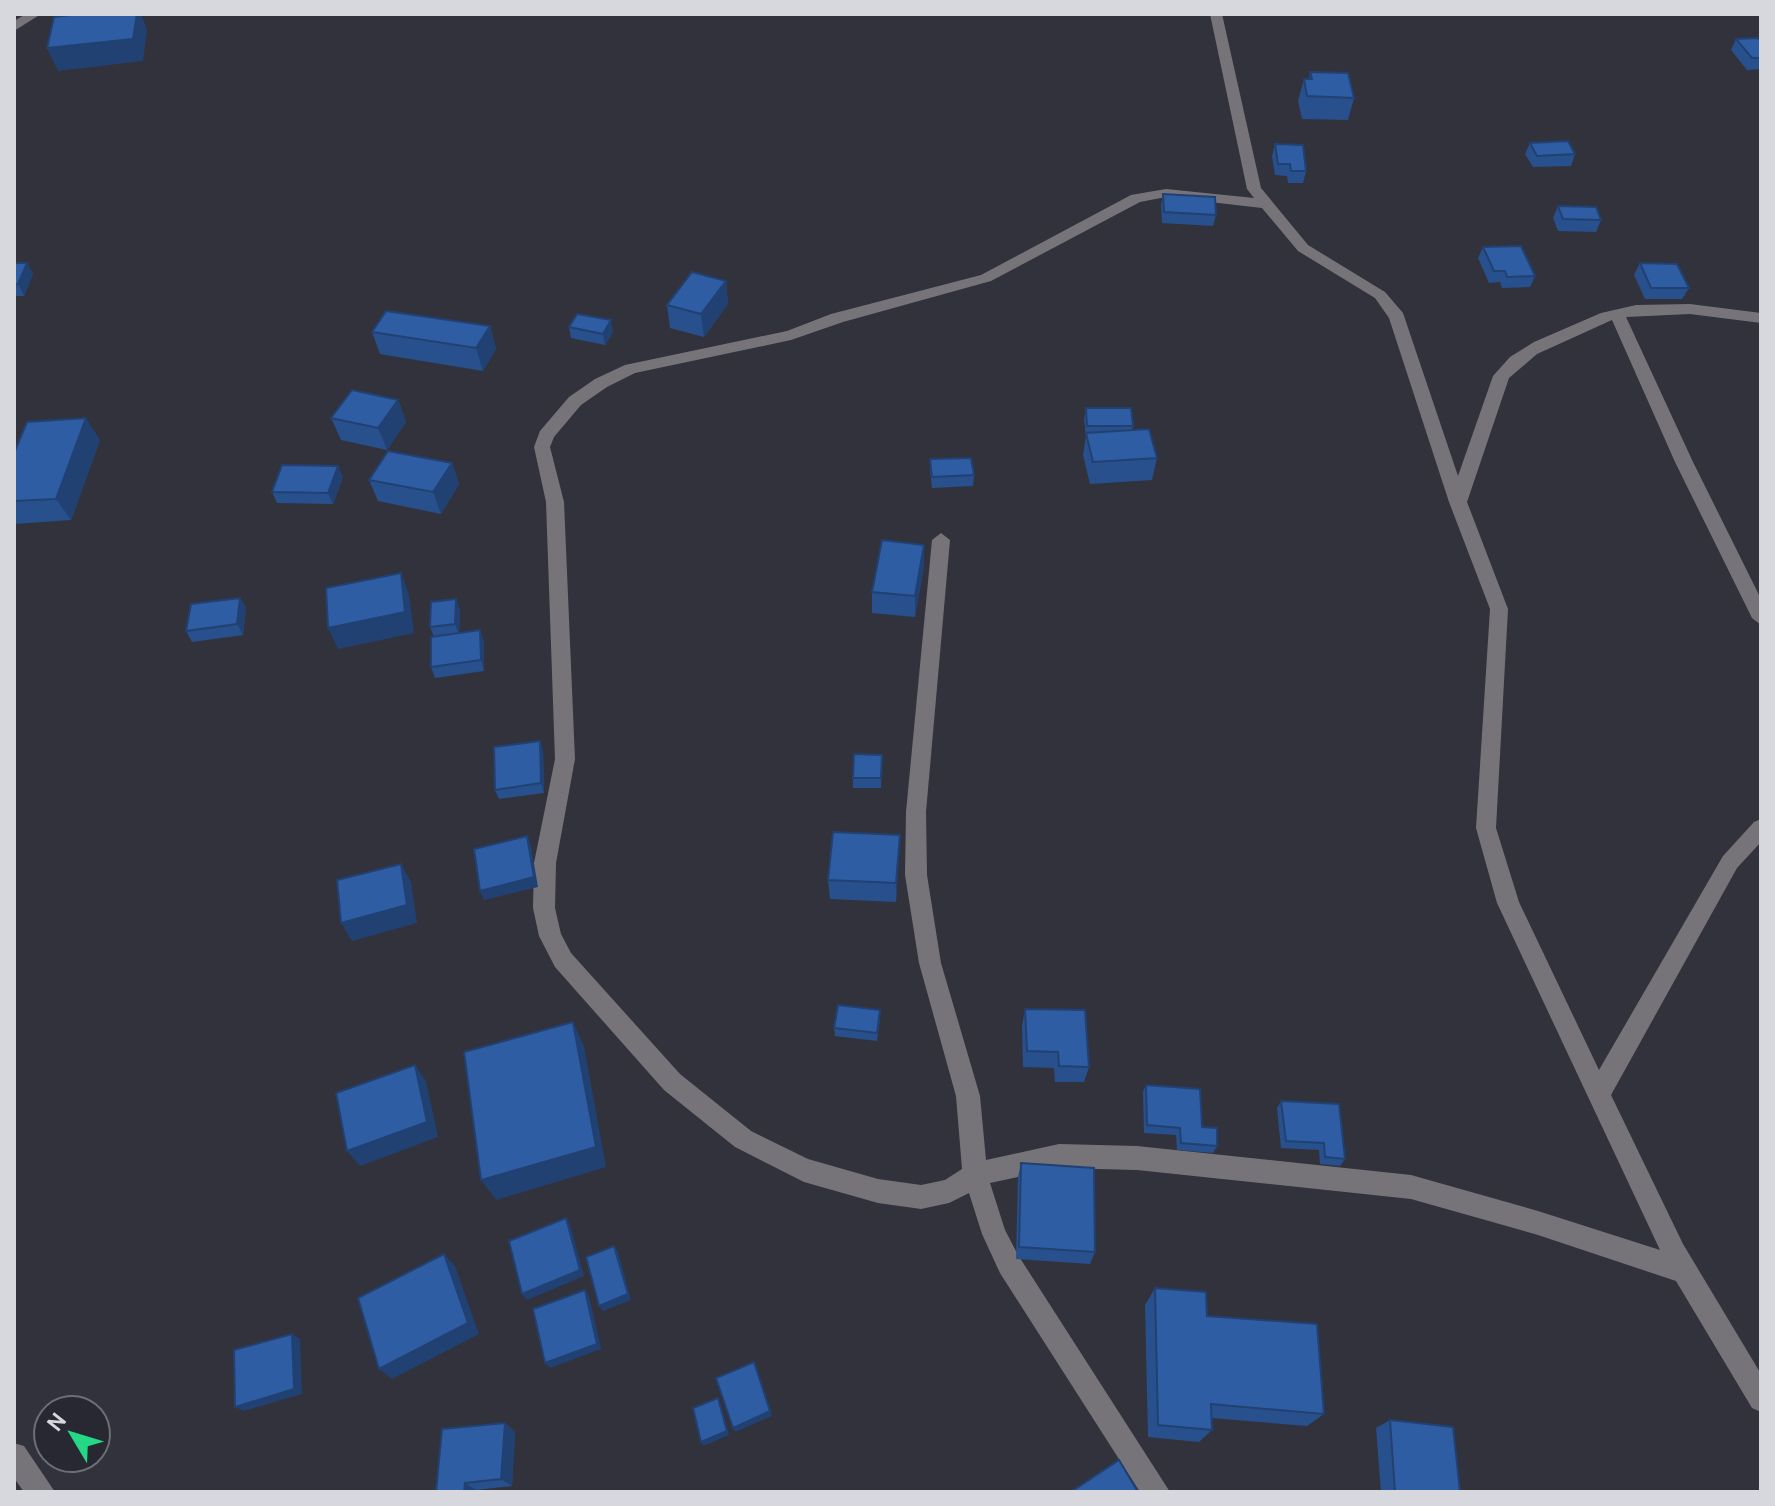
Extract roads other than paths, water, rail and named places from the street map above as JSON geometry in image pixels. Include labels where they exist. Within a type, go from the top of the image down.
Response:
[{"type":"street","points":[[14,27],[35,14]]},
{"type":"street","points":[[1216,14],[1254,189],[1303,248],[1380,295],[1397,317],[1458,502],[1499,609],[1486,828],[1508,903],[1644,1194],[1685,1271],[1761,1399]]},
{"type":"street","points":[[1265,204],[1166,193],[1136,198],[986,278],[837,318],[791,335],[631,369],[601,383],[575,401],[546,435],[542,447],[555,502],[565,759],[545,863],[544,908],[550,936],[563,960],[672,1082],[743,1139],[792,1164],[878,1191],[921,1197],[949,1191],[975,1175],[1059,1156],[1137,1158],[1411,1187],[1538,1223],[1685,1271]]},
{"type":"street","points":[[1458,502],[1501,376],[1513,360],[1537,345],[1617,313],[1639,310],[1718,311],[1761,318]]},
{"type":"street","points":[[1617,313],[1684,462],[1761,618]]},
{"type":"street","points":[[941,540],[916,812],[916,875],[930,963],[968,1096],[975,1175],[994,1234],[1009,1264],[1156,1492]]},
{"type":"street","points":[[1598,1095],[1730,862],[1761,828]]},
{"type":"street","points":[[14,1456],[41,1492]]}]
